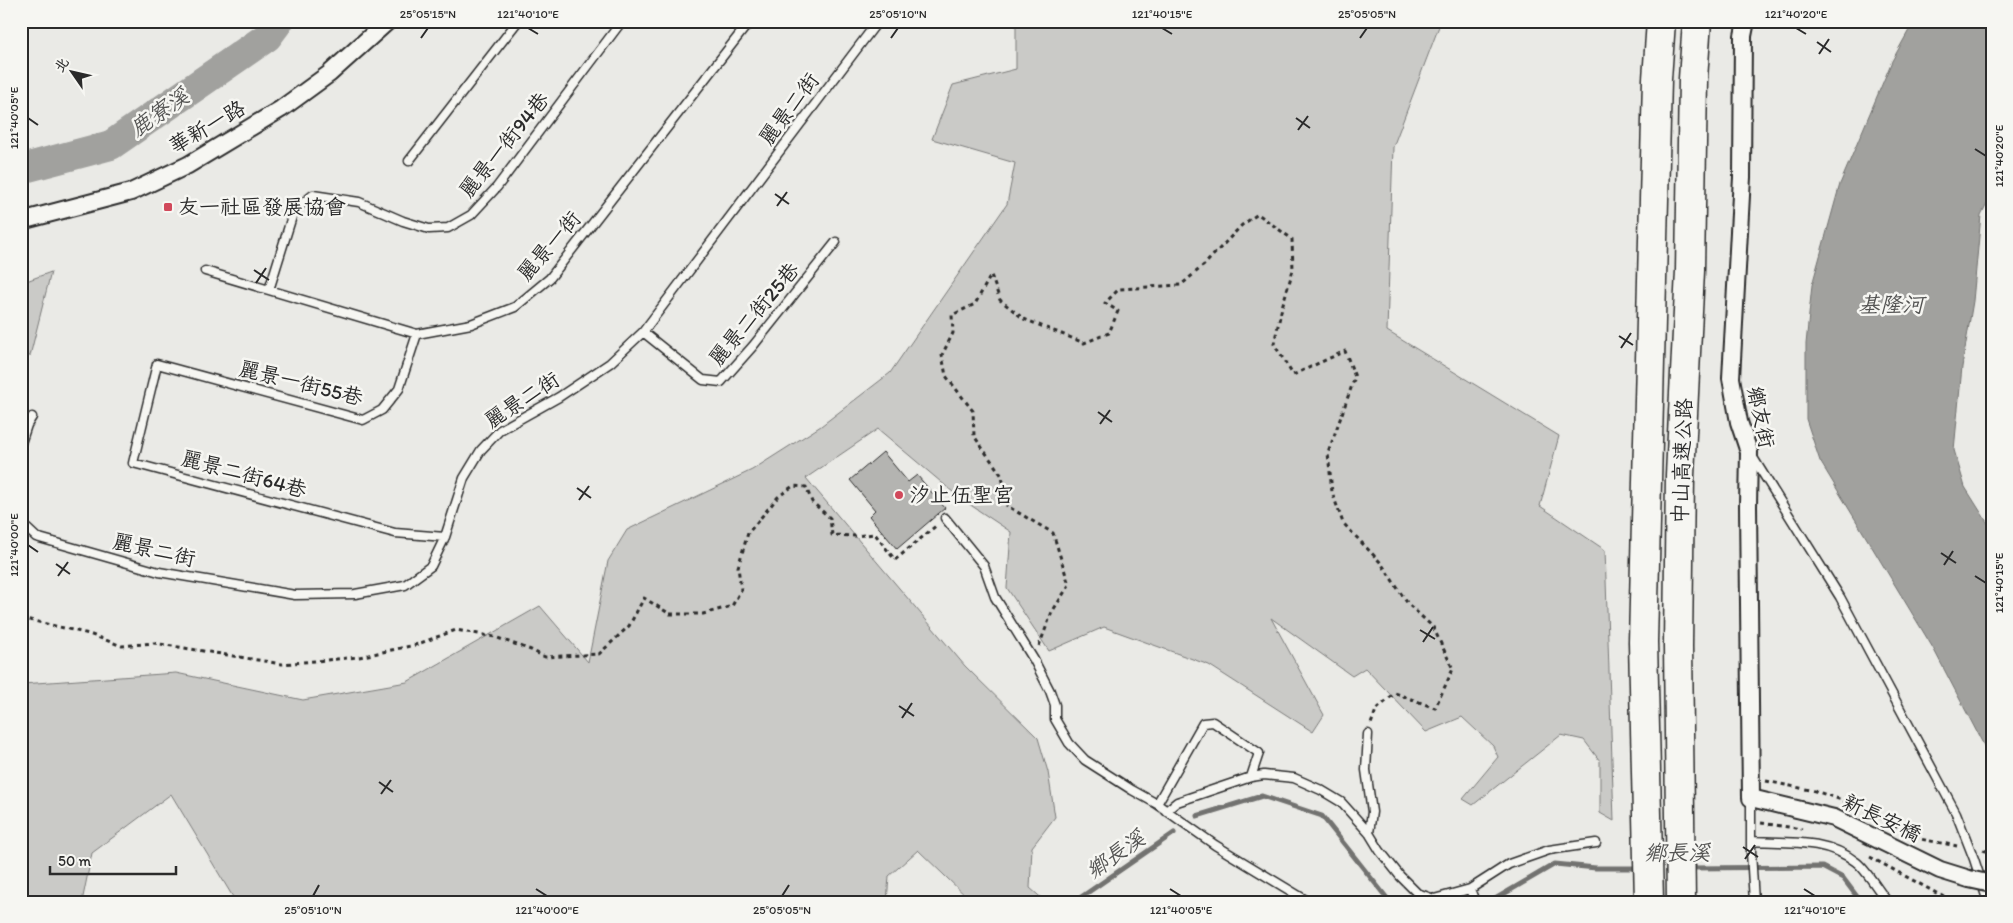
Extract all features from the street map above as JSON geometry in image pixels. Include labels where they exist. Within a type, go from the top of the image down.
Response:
[{"type":"highway","name":"中山高速公路","points":[[1649,900],[1643,642],[1657,80],[1661,21]]},
{"type":"highway","name":"中山高速公路","points":[[1681,900],[1682,838],[1678,646],[1680,475],[1690,271],[1697,21]]},
{"type":"street","name":"華新一路","points":[[21,221],[130,192],[188,165],[281,109],[329,74],[388,21]]},
{"type":"street","name":"鄉友街","points":[[1746,21],[1743,36],[1742,177],[1731,378],[1739,422],[1750,452],[1748,506],[1751,798]]},
{"type":"street","name":"新長安橋","points":[[1751,798],[1834,818],[1940,870],[1992,884]]},
{"type":"lane","points":[[409,161],[518,21]]},
{"type":"lane","name":"麗景一街94巷","points":[[269,290],[294,210],[313,195],[359,202],[403,221],[429,229],[448,228],[470,215],[497,187],[622,21]]},
{"type":"lane","name":"麗景一街","points":[[205,271],[417,334],[471,324],[516,308],[550,278],[750,21]]},
{"type":"lane","name":"麗景二街","points":[[21,523],[36,537],[159,572],[295,595],[355,594],[404,585],[431,566],[446,537],[464,478],[481,450],[500,430],[559,397],[610,363],[643,332],[878,21]]},
{"type":"lane","name":"麗景二街25巷","points":[[643,332],[704,380],[721,382],[754,346],[836,242]]},
{"type":"lane","name":"麗景一街55巷","points":[[157,364],[363,420],[382,410],[399,389],[417,334]]},
{"type":"lane","name":"麗景二街64巷","points":[[157,364],[133,463],[395,533],[446,537]]},
{"type":"lane","points":[[21,443],[32,417]]},
{"type":"lane","points":[[1750,452],[1840,597],[1956,813],[1988,902]]},
{"type":"lane","points":[[945,518],[984,566],[995,597],[1034,660],[1055,705],[1055,719],[1070,743],[1085,760],[1309,902]]},
{"type":"lane","points":[[1157,804],[1203,723],[1213,722],[1259,753],[1251,777]]},
{"type":"lane","points":[[1368,734],[1366,770],[1372,812],[1369,833]]},
{"type":"lane","points":[[1166,811],[1177,802],[1251,777],[1264,775],[1294,778],[1321,790],[1341,802],[1369,833],[1380,851],[1400,876],[1417,893],[1434,899],[1470,888],[1509,864],[1549,850],[1596,843]]},
{"type":"lane","name":"鄉友街","points":[[1751,798],[1751,852],[1754,902]]},
{"type":"lane","points":[[1751,841],[1798,842],[1832,848],[1857,862],[1888,902]]},
{"type":"lane","points":[[1470,888],[1475,902]]},
{"type":"path","points":[[1034,660],[1052,612],[1069,584],[1053,533],[1007,506],[1002,476],[974,436],[973,411],[946,376],[942,355],[953,333],[952,315],[975,304],[991,275],[1000,300],[1024,319],[1084,342],[1109,333],[1118,310],[1105,304],[1119,289],[1181,285],[1204,265],[1242,225],[1258,214],[1292,239],[1293,270],[1274,344],[1293,375],[1345,351],[1356,377],[1328,454],[1332,492],[1343,523],[1381,563],[1408,604],[1433,627],[1454,669],[1435,708],[1395,693],[1376,710],[1368,734]]},
{"type":"path","points":[[21,618],[88,634],[122,646],[154,643],[282,664],[359,657],[415,645],[456,630],[495,637],[545,657],[599,654],[629,626],[644,598],[670,614],[703,614],[732,606],[741,590],[738,567],[748,533],[778,497],[793,486],[806,487],[812,502],[830,518],[832,535],[855,536],[875,534],[895,560],[945,518]]},
{"type":"shaded area","points":[[1016,21],[1441,21],[1393,147],[1387,331],[1559,436],[1540,506],[1605,550],[1614,821],[1600,813],[1600,761],[1584,740],[1561,735],[1473,805],[1463,799],[1498,757],[1493,746],[1462,717],[1426,732],[1365,668],[1352,676],[1271,618],[1324,715],[1313,732],[1209,665],[1104,627],[1049,651],[1007,588],[1011,532],[960,498],[878,429],[806,478],[965,666],[1038,738],[1048,772],[1055,817],[1032,847],[1030,888],[1046,902],[972,902],[918,850],[889,876],[887,902],[236,902],[171,794],[92,853],[82,902],[21,902],[21,617],[24,619],[22,684],[176,673],[303,700],[407,682],[540,606],[588,662],[608,561],[627,530],[752,470],[821,426],[890,373],[1007,204],[1015,163],[932,139],[953,85],[1016,69]]},
{"type":"shaded area","points":[[51,272],[30,356],[21,356],[21,283]]},
{"type":"water","name":"基隆河","points":[[1914,21],[1992,21],[1992,193],[1981,215],[1973,301],[1962,367],[1954,450],[1965,487],[1992,530],[1992,761],[1933,648],[1820,461],[1806,419],[1806,344],[1812,285],[1840,184],[1892,61]]},
{"type":"building","name":"汐止伍聖宮","points":[[883,452],[908,482],[917,475],[945,508],[897,549],[869,516],[875,510],[850,480]]},
{"type":"waterway","name":"鹿寮溪","points":[[21,169],[111,145],[267,37],[279,21]]},
{"type":"waterway","name":"鄉長溪","points":[[1197,816],[1262,796],[1322,816],[1390,902]]},
{"type":"waterway","name":"鄉長溪","points":[[1074,902],[1174,833]]},
{"type":"waterway","name":"鄉長溪","points":[[1490,902],[1555,864],[1596,868],[1641,868]]},
{"type":"waterway","name":"鄉長溪","points":[[1689,868],[1822,867],[1843,878],[1861,902]]},
{"type":"place","name":"友一社區發展協會","points":[[168,207]]},
{"type":"place","name":"汐止伍聖宮","points":[[899,495]]}]
